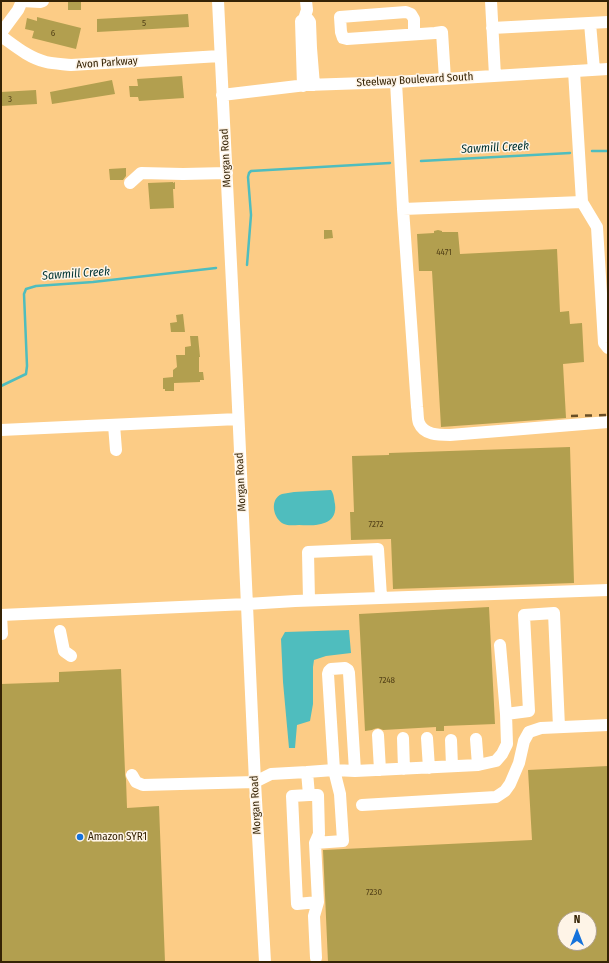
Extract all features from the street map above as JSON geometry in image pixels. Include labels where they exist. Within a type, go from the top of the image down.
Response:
[{"type":"street","points":[[1,35],[18,10],[22,1],[43,1]]},
{"type":"street","name":"Morgan Road","points":[[218,1],[265,962]]},
{"type":"street","points":[[306,1],[307,10],[304,19],[301,21],[309,85]]},
{"type":"street","points":[[491,1],[495,76]]},
{"type":"street","points":[[414,34],[414,19],[411,14],[406,12],[340,17],[341,32],[343,38],[347,39],[442,32],[445,79]]},
{"type":"street","points":[[492,28],[608,22]]},
{"type":"street","points":[[590,23],[594,70]]},
{"type":"street","name":"Avon Parkway","points":[[1,35],[20,51],[47,63],[71,65],[220,56]]},
{"type":"street","name":"Steelway Boulevard South","points":[[222,94],[309,85],[396,82],[608,69]]},
{"type":"street","points":[[574,71],[582,202],[597,227],[604,343],[608,348]]},
{"type":"street","points":[[396,82],[403,209],[419,422],[424,430],[435,435],[608,422]]},
{"type":"street","points":[[130,183],[141,173],[226,173]]},
{"type":"street","points":[[403,209],[582,202]]},
{"type":"street","points":[[1,430],[238,419]]},
{"type":"street","points":[[114,425],[116,450]]},
{"type":"street","points":[[309,600],[308,552],[378,549],[381,597]]},
{"type":"street","points":[[1,634],[1,615],[381,597],[608,590]]},
{"type":"street","points":[[506,714],[529,711],[524,615],[554,613],[559,727]]},
{"type":"street","points":[[60,632],[64,651],[71,656]]},
{"type":"street","points":[[132,775],[136,782],[143,785],[255,782],[271,774],[334,770],[355,771],[429,768],[478,765],[496,761],[508,744],[500,645]]},
{"type":"street","points":[[316,843],[343,841],[340,794],[334,770],[328,674],[331,669],[345,668],[350,672],[355,771]]},
{"type":"street","points":[[362,806],[496,797],[505,791],[510,784],[519,763],[524,742],[529,732],[541,728],[608,724]]},
{"type":"street","points":[[378,735],[380,770]]},
{"type":"street","points":[[403,738],[404,769]]},
{"type":"street","points":[[427,738],[429,768]]},
{"type":"street","points":[[476,739],[478,765]]},
{"type":"street","points":[[451,740],[452,766]]},
{"type":"street","points":[[307,772],[313,795],[319,834],[316,843],[318,902],[314,916],[316,958]]},
{"type":"street","points":[[318,902],[297,904],[292,796],[340,794]]},
{"type":"water","points":[[331,490],[334,497],[335,511],[333,517],[329,521],[318,525],[287,525],[280,521],[275,514],[275,500],[282,494]]},
{"type":"water","points":[[349,630],[351,653],[326,656],[314,660],[313,704],[310,721],[297,725],[295,748],[289,748],[281,639],[285,632]]},
{"type":"building","points":[[68,1],[81,1],[81,10],[68,10]]},
{"type":"building","points":[[188,14],[189,27],[97,32],[97,19]]},
{"type":"building","points":[[37,17],[81,28],[76,49],[32,38],[34,31],[25,29],[27,18],[37,21]]},
{"type":"building","points":[[182,76],[184,98],[139,101],[138,97],[130,97],[129,86],[138,86],[137,79]]},
{"type":"building","points":[[112,80],[115,94],[52,104],[50,92]]},
{"type":"building","points":[[36,90],[37,104],[1,106],[1,92]]},
{"type":"building","points":[[126,168],[126,176],[123,180],[110,180],[109,169]]},
{"type":"building","points":[[175,182],[175,189],[173,189],[174,208],[150,209],[148,183]]},
{"type":"building","points":[[324,230],[332,230],[333,238],[324,239]]},
{"type":"building","points":[[438,230],[442,232],[458,232],[460,254],[557,249],[560,312],[569,311],[570,324],[582,323],[584,362],[563,364],[566,418],[441,427],[432,271],[419,271],[417,234],[434,233],[434,231]]},
{"type":"building","points":[[183,314],[185,332],[171,332],[170,323],[177,322],[176,315]]},
{"type":"building","points":[[190,336],[198,336],[200,357],[199,372],[203,372],[204,380],[200,380],[200,382],[174,383],[174,391],[165,391],[165,389],[163,389],[163,378],[173,377],[173,370],[177,367],[176,355],[185,355],[185,347],[191,346]]},
{"type":"building","points":[[570,447],[574,583],[393,589],[391,539],[351,540],[350,512],[354,512],[352,456],[389,455],[389,453]]},
{"type":"building","points":[[489,607],[495,724],[444,726],[444,731],[436,731],[436,727],[383,730],[378,728],[365,731],[359,614]]},
{"type":"building","name":"Amazon SYR1","points":[[121,669],[127,808],[159,806],[165,962],[1,962],[1,684],[59,682],[59,672]]},
{"type":"building","points":[[608,766],[608,962],[328,962],[323,850],[532,840],[528,770]]},
{"type":"waterway","name":"Sawmill Creek","points":[[592,151],[608,151]]},
{"type":"waterway","name":"Sawmill Creek","points":[[421,161],[570,153]]},
{"type":"waterway","name":"Sawmill Creek","points":[[247,265],[251,215],[248,177],[251,171],[390,163]]},
{"type":"waterway","name":"Sawmill Creek","points":[[1,386],[26,374],[24,294],[26,289],[36,286],[93,282],[216,268]]},
{"type":"railway","points":[[571,416],[608,415]]},
{"type":"place","name":"Amazon SYR1","points":[[80,837]]}]
